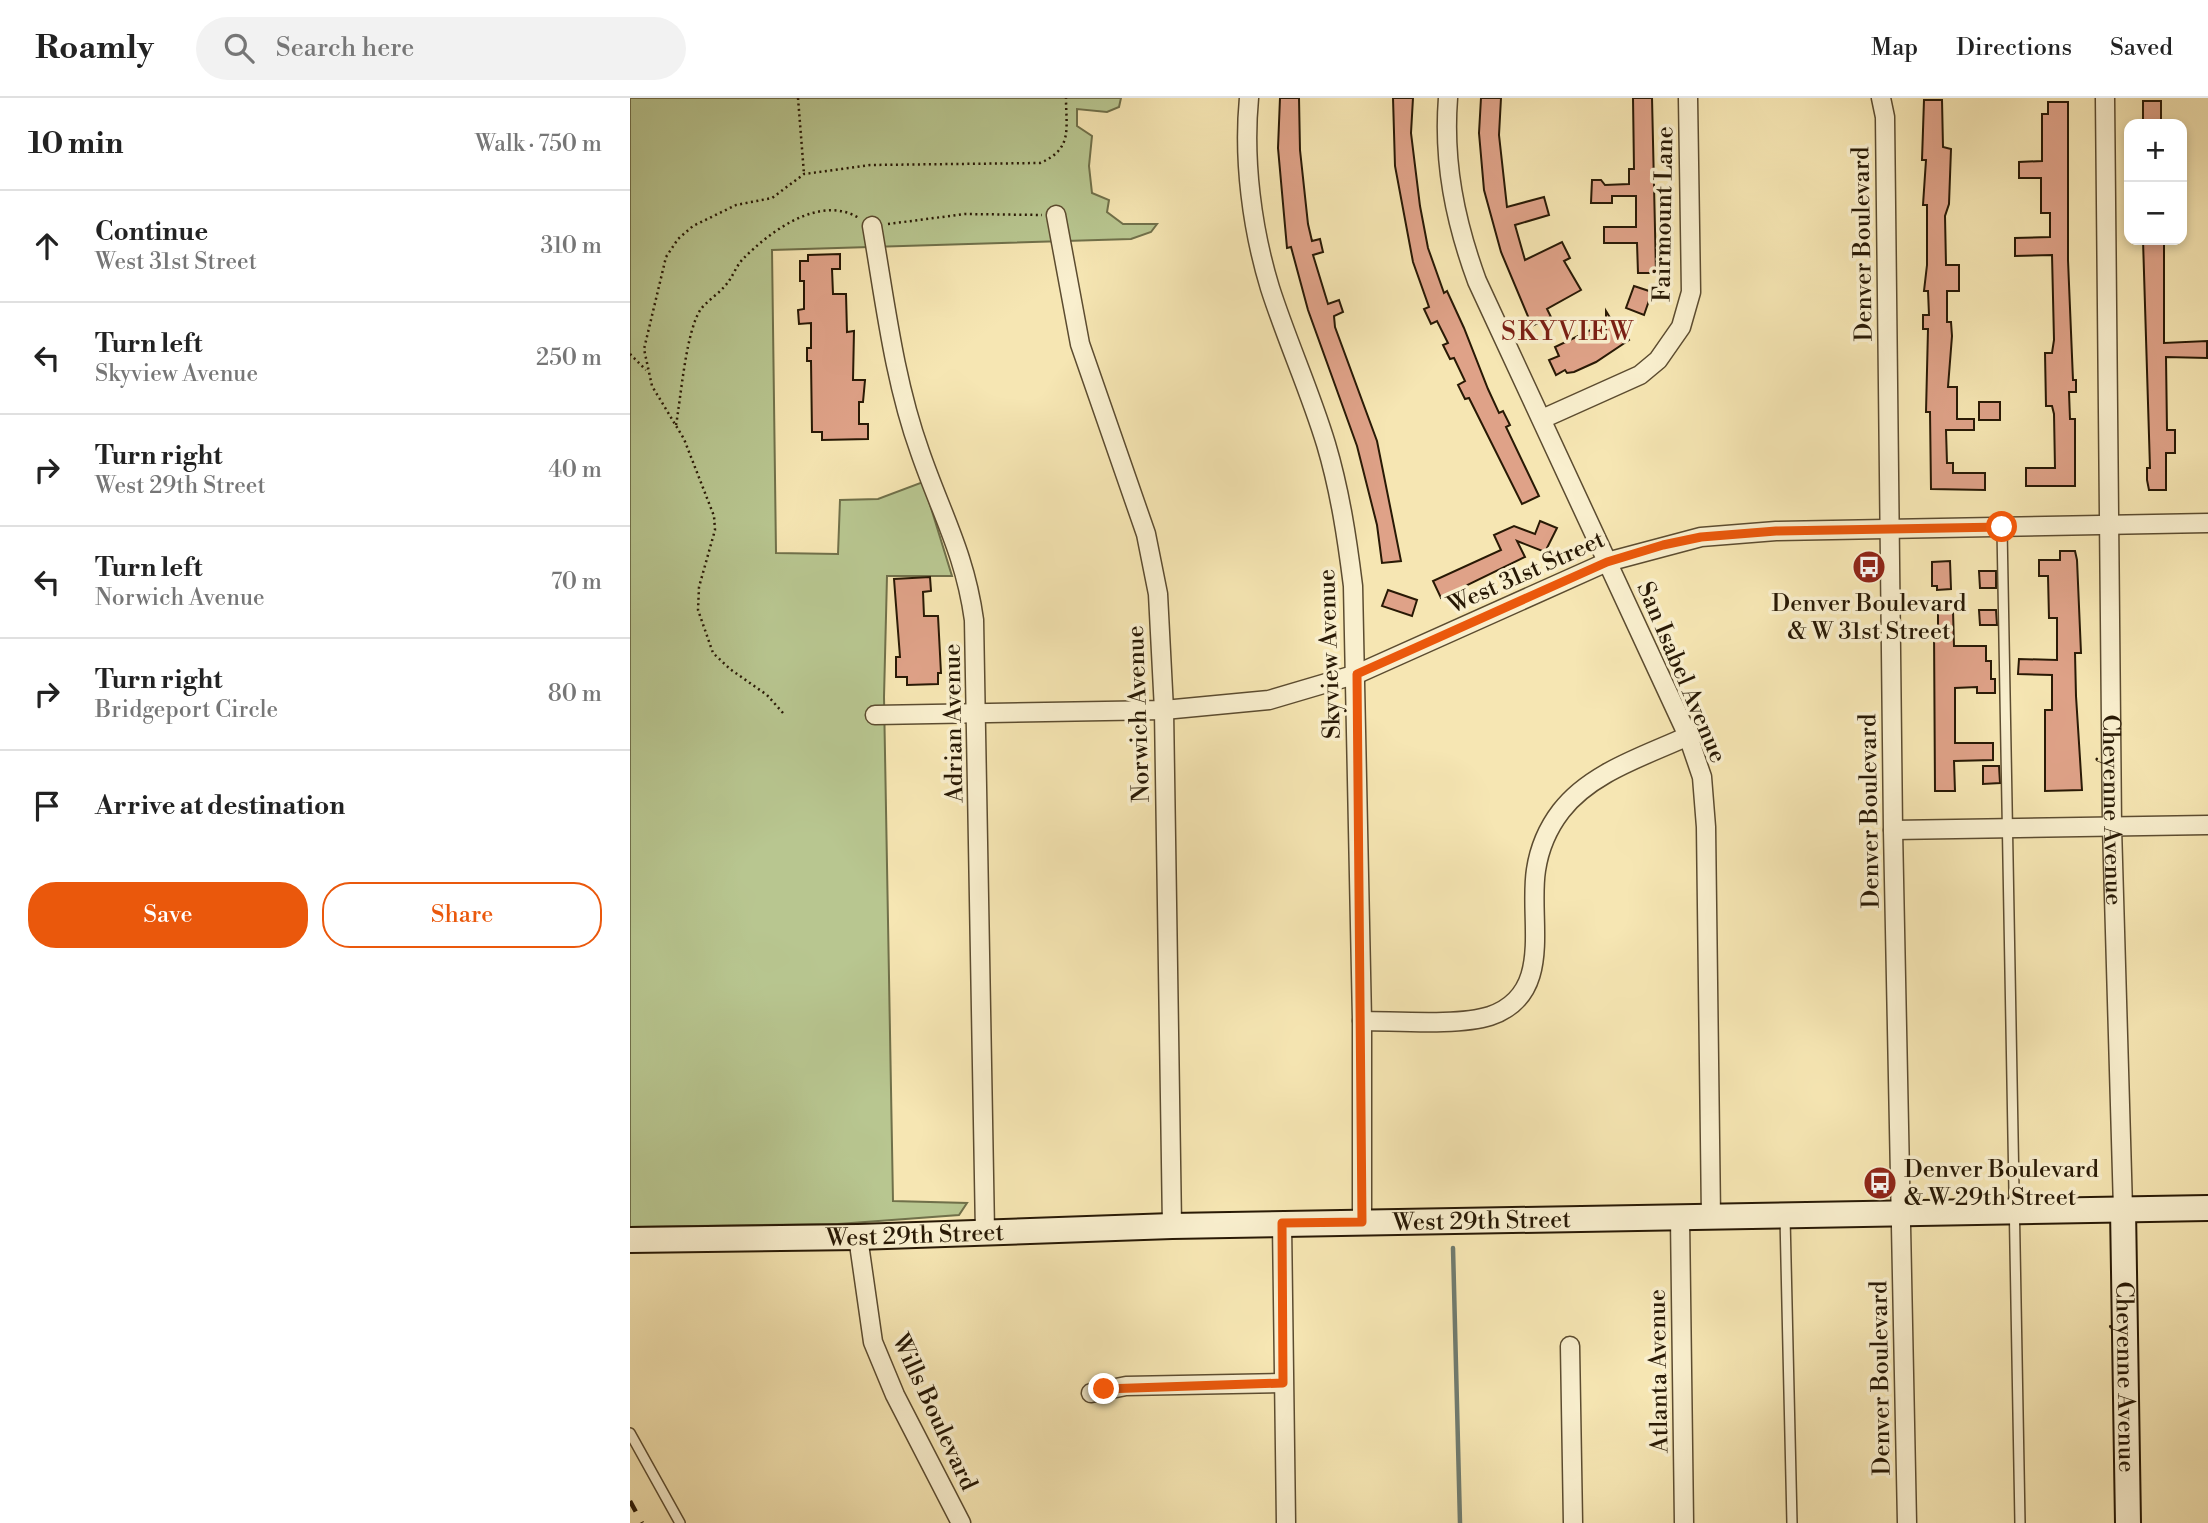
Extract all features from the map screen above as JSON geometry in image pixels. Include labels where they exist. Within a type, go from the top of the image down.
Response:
[{"type":"street","name":"Skyview Avenue","points":[[1248,98],[1248,153],[1261,251],[1278,313],[1326,445],[1338,493],[1353,586],[1357,674],[1362,1021],[1362,1222]]},
{"type":"street","name":"San Isabel Avenue","points":[[1448,98],[1446,156],[1461,237],[1477,281],[1696,756],[1705,801],[1711,1217]]},
{"type":"street","name":"Fairmount Lane","points":[[1542,419],[1640,374],[1658,360],[1681,327],[1691,292],[1688,98]]},
{"type":"street","name":"Denver Boulevard","points":[[1881,98],[1885,117],[1893,830],[1907,1523]]},
{"type":"street","name":"Cheyenne Avenue","points":[[2105,98],[2112,525],[2112,827],[2123,1209],[2128,1523]]},
{"type":"street","name":"Norwich Avenue","points":[[1056,215],[1080,344],[1146,534],[1158,594],[1164,710],[1172,1226]]},
{"type":"street","name":"Adrian Avenue","points":[[872,226],[892,347],[919,450],[959,547],[968,582],[977,649],[985,1232]]},
{"type":"street","name":"West 31st Street","points":[[875,715],[1164,710],[1269,700],[1357,674],[1607,562],[1701,537],[1776,531],[2208,523]]},
{"type":"street","points":[[1362,1021],[1472,1019],[1504,1010],[1518,998],[1533,970],[1536,870],[1549,830],[1561,810],[1595,780],[1688,736]]},
{"type":"street","points":[[1893,830],[2208,825]]},
{"type":"street","name":"West 29th Street","points":[[630,1240],[858,1237],[1282,1223],[2208,1208]]},
{"type":"street","name":"Atlanta Avenue","points":[[1680,1218],[1685,1523]]},
{"type":"street","points":[[1282,1223],[1286,1523]]},
{"type":"street","name":"Wills Boulevard","points":[[858,1237],[873,1342],[895,1395],[961,1523]]},
{"type":"street","points":[[1570,1346],[1573,1523]]},
{"type":"street","points":[[1091,1393],[1126,1386],[1283,1383]]},
{"type":"lane","points":[[2002,527],[2020,1523]]},
{"type":"lane","points":[[1786,1215],[1792,1523]]},
{"type":"lane","points":[[630,1433],[680,1523]]},
{"type":"path","points":[[798,98],[804,174]]},
{"type":"path","points":[[783,713],[767,695],[730,669],[713,653],[698,610],[699,587],[715,530],[714,516],[697,468],[652,386],[645,349],[647,327],[666,257],[678,239],[713,214],[736,205],[772,198],[804,174],[870,165],[1040,163],[1061,150],[1066,136],[1066,98]]},
{"type":"path","points":[[676,426],[691,335],[700,309],[727,285],[740,262],[769,235],[792,221],[817,212],[846,210],[872,226],[965,214],[1056,215]]},
{"type":"path","points":[[630,354],[649,373]]},
{"type":"green space","points":[[630,98],[1121,98],[1119,107],[1107,112],[1077,109],[1077,126],[1092,136],[1089,166],[1092,193],[1109,200],[1107,212],[1123,224],[1157,224],[1151,232],[1131,239],[772,250],[776,553],[838,554],[840,500],[878,499],[923,482],[952,576],[887,576],[884,697],[893,1201],[967,1203],[959,1215],[838,1224],[630,1227]]},
{"type":"building","points":[[1280,98],[1299,98],[1300,150],[1308,224],[1312,241],[1320,239],[1323,252],[1313,255],[1328,304],[1339,300],[1343,312],[1334,316],[1335,327],[1377,441],[1401,561],[1382,563],[1377,525],[1357,446],[1308,310],[1291,247],[1287,248],[1278,148]]},
{"type":"building","points":[[1393,98],[1413,98],[1411,133],[1428,248],[1444,293],[1447,291],[1499,413],[1503,411],[1510,425],[1506,427],[1539,496],[1522,504],[1469,398],[1465,399],[1458,385],[1465,381],[1454,358],[1450,359],[1443,345],[1448,343],[1437,321],[1431,324],[1424,309],[1429,307],[1413,262],[1395,166]]},
{"type":"building","points":[[1481,98],[1501,98],[1499,135],[1507,207],[1544,197],[1549,215],[1515,225],[1525,260],[1562,242],[1570,258],[1564,261],[1581,290],[1547,309],[1551,317],[1532,326],[1501,252],[1484,190],[1479,133]]},
{"type":"building","points":[[1633,98],[1652,98],[1656,273],[1638,273],[1637,243],[1604,243],[1604,227],[1636,227],[1636,196],[1612,196],[1612,203],[1591,203],[1592,180],[1601,180],[1605,185],[1629,184],[1629,169],[1634,169]]},
{"type":"building","points":[[1924,100],[1942,100],[1943,147],[1951,149],[1949,204],[1945,216],[1946,265],[1959,265],[1959,291],[1947,291],[1947,322],[1951,322],[1952,336],[1948,387],[1957,387],[1957,419],[1974,419],[1974,430],[1946,430],[1947,463],[1953,463],[1953,473],[1985,473],[1985,490],[1931,489],[1930,412],[1926,412],[1928,329],[1923,329],[1923,315],[1929,315],[1928,291],[1924,291],[1927,205],[1923,205],[1926,160],[1922,160]]},
{"type":"building","points":[[2143,101],[2161,101],[2161,119],[2143,119]]},
{"type":"building","points":[[2048,102],[2068,102],[2068,260],[2073,380],[2076,380],[2076,392],[2069,392],[2070,419],[2075,419],[2075,486],[2026,486],[2026,468],[2055,468],[2054,414],[2052,406],[2046,406],[2045,353],[2052,353],[2054,340],[2052,255],[2015,256],[2015,238],[2050,237],[2050,213],[2041,213],[2041,178],[2019,178],[2019,162],[2042,161],[2042,114],[2048,114]]},
{"type":"building","points":[[2143,245],[2164,245],[2164,343],[2207,341],[2207,358],[2166,357],[2167,430],[2175,430],[2175,453],[2166,453],[2166,490],[2149,490],[2147,468],[2150,468]]},
{"type":"building","points":[[840,254],[840,269],[832,269],[833,294],[846,294],[847,332],[854,331],[853,380],[865,380],[863,402],[859,402],[859,424],[868,424],[868,439],[822,440],[822,432],[812,432],[811,361],[807,361],[807,348],[811,348],[811,323],[799,324],[798,310],[804,309],[804,281],[800,281],[800,261],[808,261],[808,255]]},
{"type":"building","points":[[1634,286],[1652,292],[1644,315],[1626,308]]},
{"type":"building","points":[[1606,311],[1618,331],[1620,326],[1629,340],[1596,362],[1574,372],[1567,373],[1565,370],[1556,375],[1549,360],[1559,356],[1555,347],[1601,325],[1606,334]]},
{"type":"building","points":[[1979,402],[2000,402],[2000,420],[1979,420]]},
{"type":"building","points":[[1540,521],[1557,528],[1545,552],[1517,541],[1525,557],[1441,598],[1433,581],[1501,550],[1494,535],[1514,526],[1535,534]]},
{"type":"building","points":[[2060,551],[2075,551],[2077,560],[2081,653],[2075,653],[2082,790],[2045,791],[2045,710],[2052,710],[2052,675],[2018,674],[2019,659],[2057,660],[2057,618],[2049,618],[2048,576],[2039,576],[2039,560],[2060,560]]},
{"type":"building","points":[[1950,561],[1951,589],[1937,590],[1937,586],[1932,586],[1932,562]]},
{"type":"building","points":[[1979,571],[1996,571],[1996,588],[1980,588]]},
{"type":"building","points":[[930,577],[931,591],[923,592],[924,616],[938,616],[941,673],[938,673],[938,684],[907,685],[907,677],[896,677],[896,657],[900,657],[894,579]]},
{"type":"building","points":[[1388,590],[1417,600],[1412,616],[1382,606]]},
{"type":"building","points":[[1938,610],[1953,610],[1954,646],[1986,646],[1986,661],[1991,661],[1991,679],[1995,679],[1995,693],[1977,693],[1977,687],[1955,688],[1955,743],[1993,743],[1993,760],[1954,761],[1955,791],[1935,791],[1934,630],[1938,630]]},
{"type":"building","points":[[1979,610],[1996,610],[1997,625],[1980,625]]},
{"type":"building","points":[[1983,766],[1999,766],[2000,783],[1983,784]]},
{"type":"waterway","points":[[1453,1248],[1460,1523]]},
{"type":"railway","points":[[630,1501],[642,1523]]},
{"type":"place","name":"Denver Boulevard & W 31st Street","points":[[1869,567]]},
{"type":"place","name":"Denver Boulevard & W 29th Street","points":[[1880,1183]]},
{"type":"district","name":"SKYVIEW","points":[[1568,331]]},
{"type":"route","points":[[1104,1389],[1126,1386],[1283,1383],[1282,1223],[1362,1222],[1357,674],[1607,562],[1663,545],[1701,537],[1776,531],[2002,527]]}]
